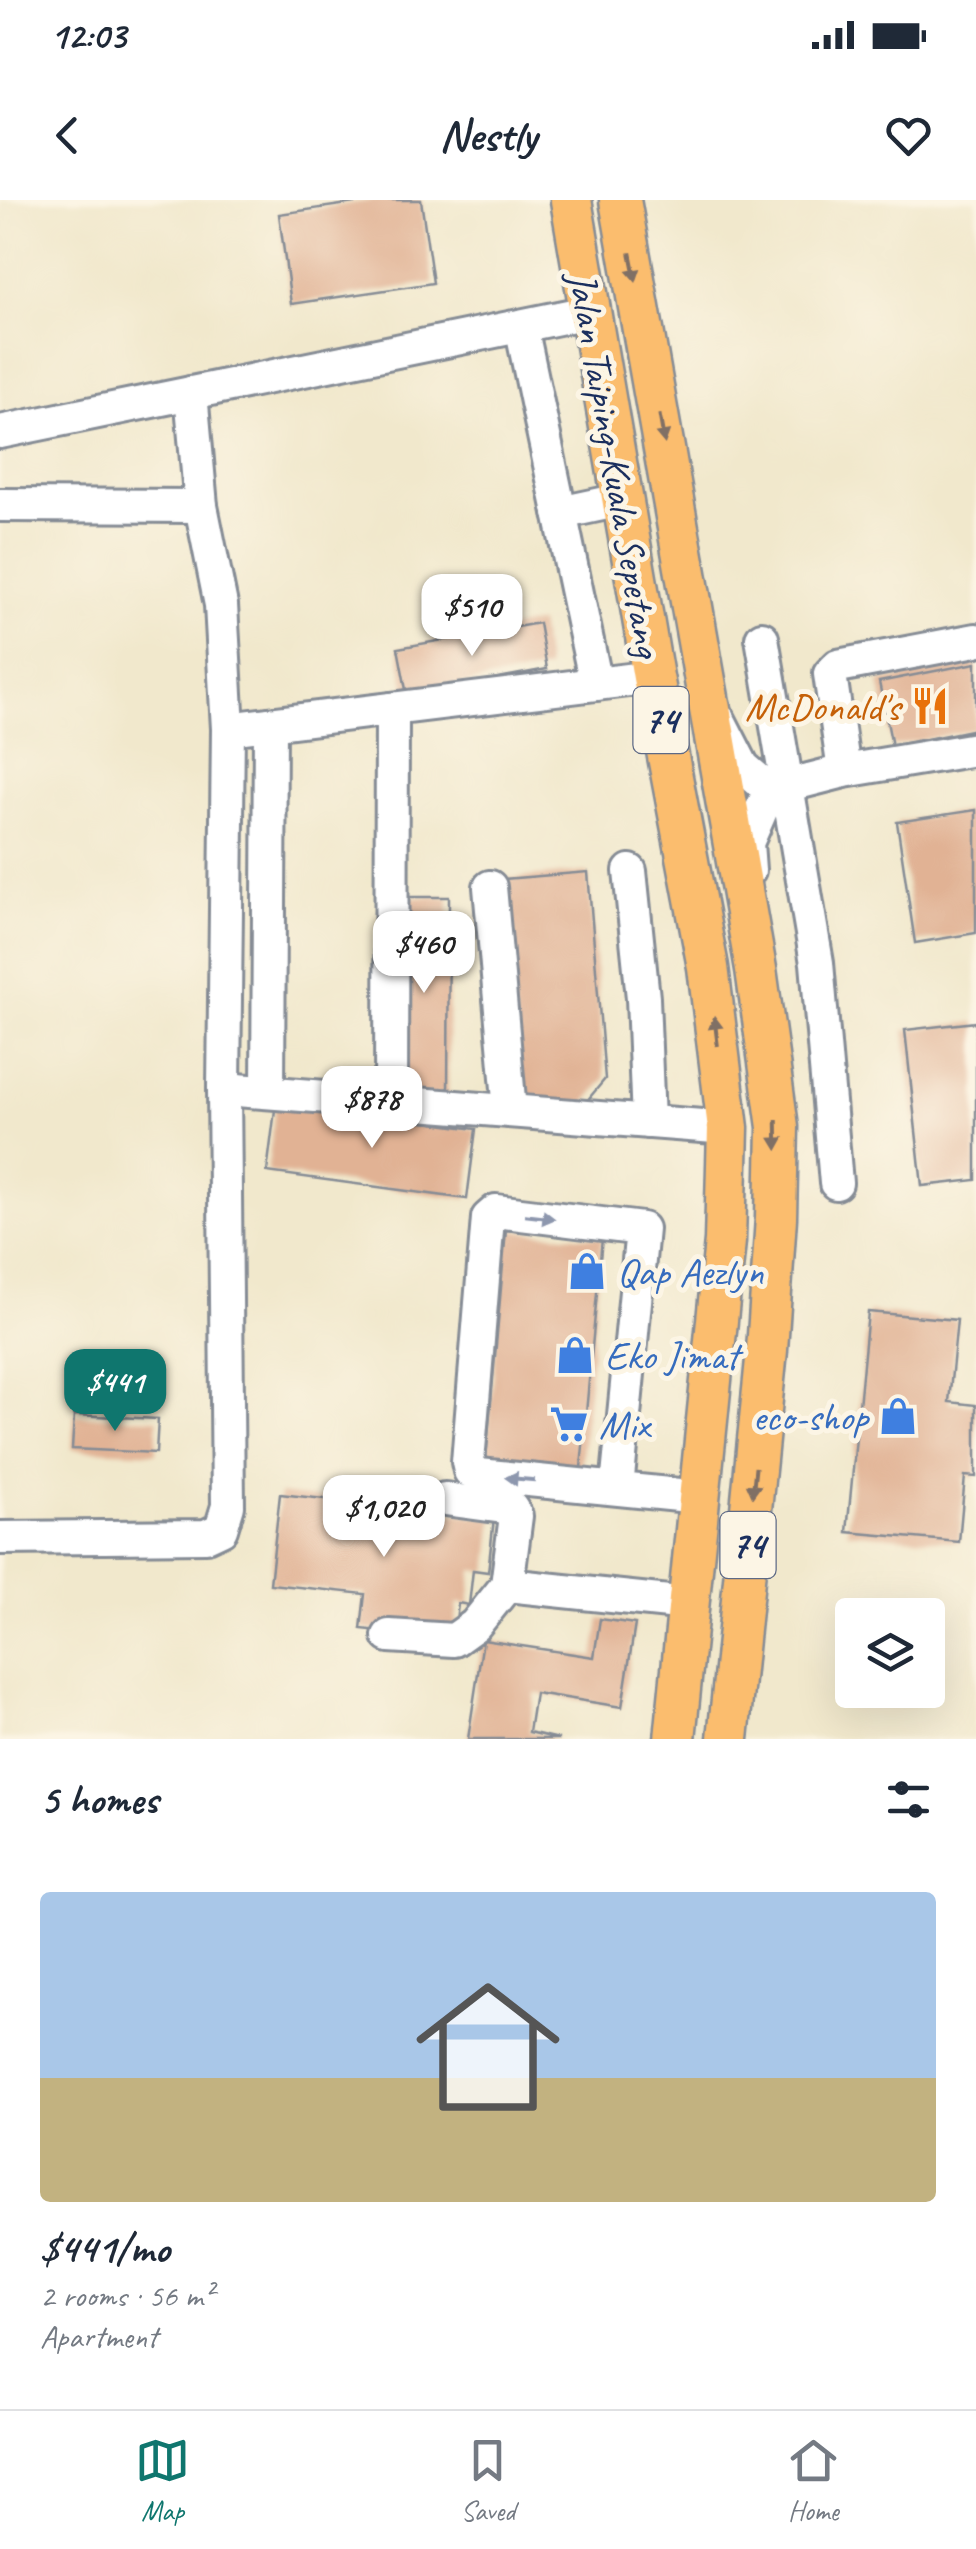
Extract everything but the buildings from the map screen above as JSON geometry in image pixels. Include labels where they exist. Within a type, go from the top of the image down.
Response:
[{"type":"main road","name":"Jalan Taiping-Kuala Sepetang","points":[[571,200],[652,677],[708,967],[728,1128],[726,1241],[674,1739]]},
{"type":"main road","name":"Jalan Taiping-Kuala Sepetang","points":[[620,200],[756,969],[778,1127],[767,1350],[728,1739]]},
{"type":"street","points":[[0,432],[588,312]]},
{"type":"street","points":[[521,326],[596,684]]},
{"type":"street","points":[[0,1538],[206,1536],[221,1529],[228,1506],[224,1089],[228,729],[222,605],[200,506],[191,393]]},
{"type":"street","points":[[560,513],[621,500]]},
{"type":"street","points":[[0,505],[200,506]]},
{"type":"street","points":[[762,638],[778,786],[816,964],[836,1183]]},
{"type":"street","points":[[844,771],[830,674],[838,666],[976,640]]},
{"type":"street","points":[[228,729],[652,677]]},
{"type":"street","points":[[710,703],[743,767],[778,786],[976,750]]},
{"type":"street","points":[[391,1104],[392,709]]},
{"type":"street","points":[[268,1092],[270,724]]},
{"type":"street","points":[[756,969],[747,843],[778,786]]},
{"type":"street","points":[[630,871],[648,1122]]},
{"type":"street","points":[[490,887],[510,1111]]},
{"type":"street","points":[[224,1089],[728,1128]]},
{"type":"street","points":[[617,1488],[642,1229],[496,1211],[488,1218],[470,1471],[478,1475],[698,1497]]},
{"type":"street","points":[[389,1636],[454,1640],[475,1625],[506,1585],[516,1516],[511,1508],[446,1499]]},
{"type":"street","points":[[506,1585],[688,1604]]},
{"type":"place","name":"McDonald's","points":[[930,706]]},
{"type":"place","name":"Qap Aezlyn","points":[[587,1271]]},
{"type":"place","name":"Eko Jimat","points":[[575,1355]]},
{"type":"place","name":"eco-shop","points":[[898,1416]]},
{"type":"place","name":"Mix","points":[[569,1424]]}]
